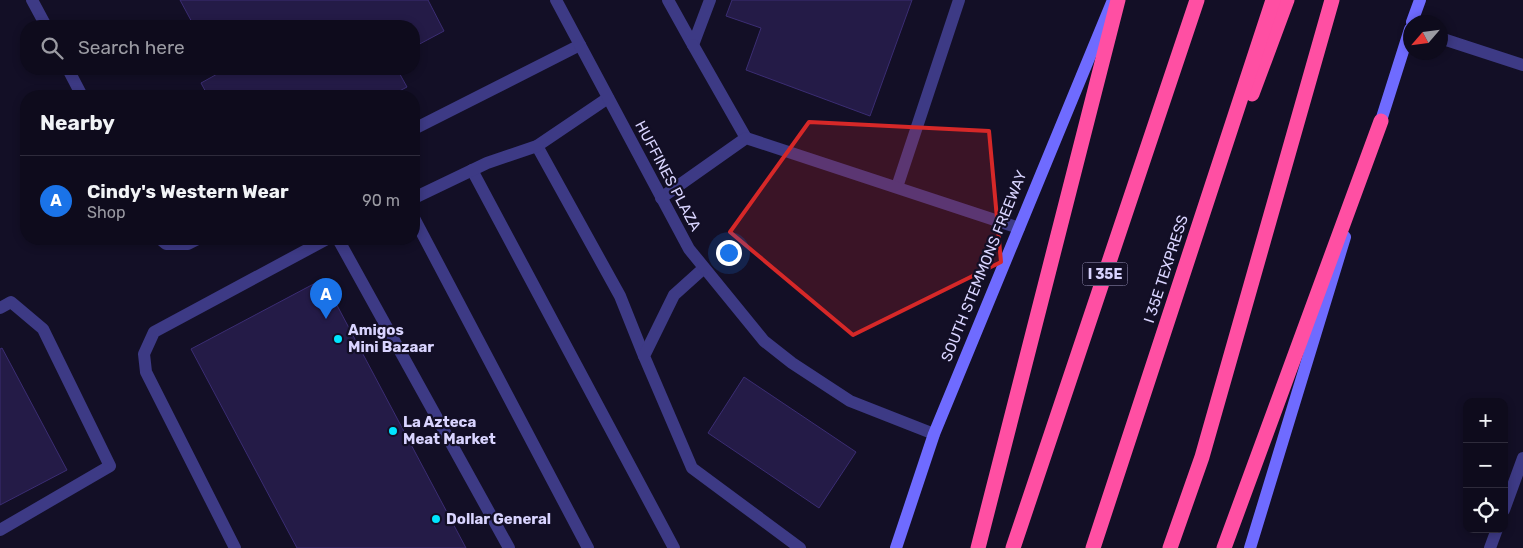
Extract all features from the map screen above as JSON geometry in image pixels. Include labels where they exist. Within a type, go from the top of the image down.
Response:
[{"type":"highway","points":[[978,548],[1118,0]]},
{"type":"highway","name":"I 35E","points":[[1012,548],[1197,0]]},
{"type":"highway","name":"I 35E TEXPRESS","points":[[1093,548],[1273,0]]},
{"type":"highway","points":[[1104,515],[1216,194],[1287,0]]},
{"type":"highway","points":[[1170,548],[1202,457],[1332,0]]},
{"type":"highway","points":[[1224,548],[1381,121]]},
{"type":"main road","name":"SOUTH STEMMONS FREEWAY","points":[[896,548],[934,434],[1113,0]]},
{"type":"main road","points":[[1415,15],[1420,0]]},
{"type":"main road","points":[[1250,548],[1403,51]]},
{"type":"street","points":[[32,0],[43,20]]},
{"type":"street","name":"HUFFINES PLAZA","points":[[556,0],[688,249],[764,342],[850,401],[934,434]]},
{"type":"street","points":[[668,0],[746,138],[1019,228]]},
{"type":"street","points":[[693,45],[710,0]]},
{"type":"street","points":[[898,187],[959,0]]},
{"type":"street","points":[[1448,41],[1523,64]]},
{"type":"street","points":[[420,126],[580,45]]},
{"type":"street","points":[[71,75],[79,90]]},
{"type":"street","points":[[420,195],[472,170],[537,146],[608,98]]},
{"type":"street","points":[[661,198],[746,138]]},
{"type":"street","points":[[537,146],[620,296],[692,468],[800,548]]},
{"type":"street","points":[[472,170],[674,548]]},
{"type":"street","points":[[420,229],[588,548]]},
{"type":"street","points":[[235,548],[146,372],[144,354],[154,332],[316,245]]},
{"type":"street","points":[[341,245],[509,548]]},
{"type":"street","points":[[644,356],[674,294],[704,268]]},
{"type":"street","points":[[0,308],[11,302],[43,330],[110,466],[0,530]]},
{"type":"street","points":[[1508,499],[1523,458]]},
{"type":"street","points":[[1490,548],[1496,533]]},
{"type":"highlighted area","points":[[809,122],[989,131],[1001,262],[853,335],[730,232]]},
{"type":"building","points":[[180,0],[428,0],[444,31],[420,44],[420,20],[191,20]]},
{"type":"building","points":[[732,0],[912,0],[870,116],[746,70],[761,28],[726,16]]},
{"type":"building","points":[[215,75],[400,75],[407,87],[401,90],[205,90],[201,83]]},
{"type":"building","points":[[323,279],[466,548],[297,548],[191,349]]},
{"type":"building","points":[[2,348],[67,470],[0,505],[0,349]]},
{"type":"building","points":[[744,377],[856,452],[819,508],[708,433]]},
{"type":"place","name":"Cindy's Western Wear","points":[[326,319]]},
{"type":"place","name":"Amigos Mini Bazaar","points":[[338,339]]},
{"type":"place","name":"La Azteca Meat Market","points":[[393,431]]},
{"type":"place","name":"Dollar General","points":[[436,519]]}]
